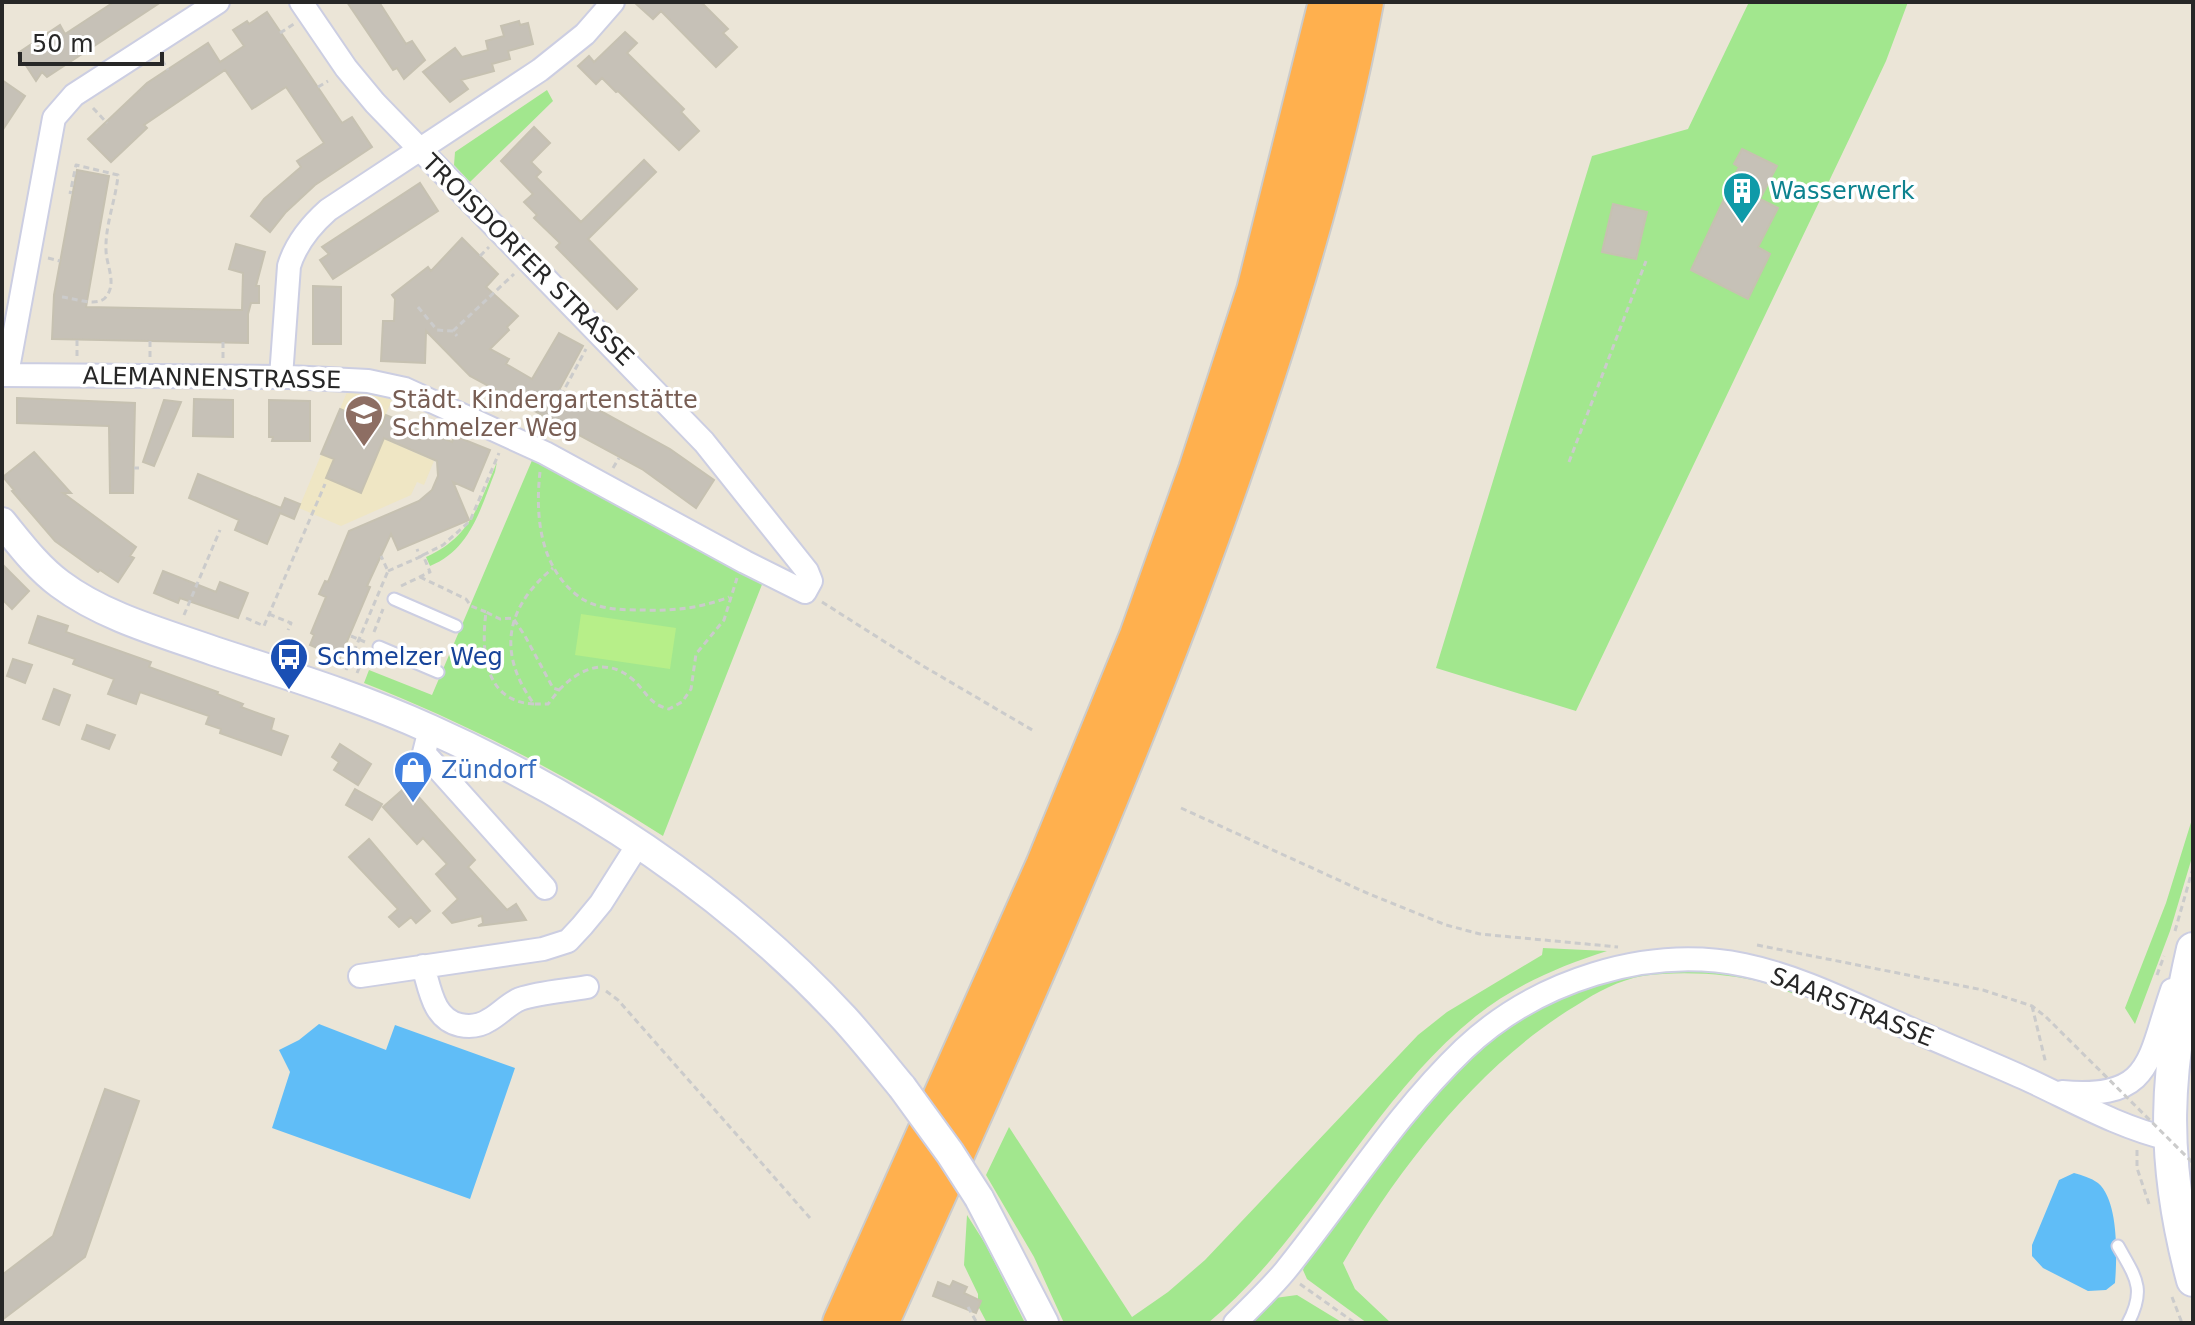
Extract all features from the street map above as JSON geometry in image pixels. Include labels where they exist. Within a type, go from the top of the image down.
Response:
[{"type":"highway","points":[[843,1323],[1046,866],[1140,636],[1199,470],[1257,291],[1329,2]]},
{"type":"highway","points":[[878,1323],[1072,888],[1165,656],[1290,300],[1353,60],[1363,2]]},
{"type":"main road","points":[[2181,946],[2169,1097],[2169,1139],[2182,1239],[2193,1280]]},
{"type":"street","points":[[4,374],[54,118],[74,95],[218,2]]},
{"type":"street","name":"TROISDORFER STRASSE","points":[[301,2],[346,68],[420,151],[597,330],[735,478],[807,571],[811,581],[805,592]]},
{"type":"street","points":[[281,377],[289,266],[314,223],[328,210],[540,70],[585,34],[613,2]]},
{"type":"street","name":"ALEMANNENSTRASSE","points":[[4,374],[281,377],[385,384],[427,397],[550,455],[805,592]]},
{"type":"street","points":[[2,522],[25,551],[60,584],[103,609],[174,637],[343,693],[430,729],[545,786],[639,843],[701,887],[781,955],[845,1019],[902,1087],[979,1198],[1044,1323]]},
{"type":"street","points":[[430,729],[424,753],[545,888]]},
{"type":"street","points":[[360,976],[543,949],[568,941],[601,903],[639,843]]},
{"type":"street","points":[[2049,1082],[2095,1094],[2123,1087],[2136,1077],[2154,1053],[2181,946]]},
{"type":"street","name":"SAARSTRASSE","points":[[1235,1323],[1284,1272],[1426,1088],[1467,1046],[1495,1024],[1543,996],[1594,974],[1639,964],[1683,959],[1715,961],[1775,973],[2049,1082],[2138,1132],[2169,1139]]},
{"type":"street","points":[[423,966],[440,1015],[451,1023],[463,1026],[487,1022],[518,1000],[587,987]]},
{"type":"lane","points":[[394,599],[456,626]]},
{"type":"lane","points":[[374,645],[438,672]]},
{"type":"lane","points":[[2118,1246],[2138,1287],[2138,1305],[2128,1323]]},
{"type":"path","points":[[85,100],[107,123]]},
{"type":"path","points":[[62,297],[98,302],[108,293],[111,268],[106,248],[118,175],[76,165],[70,194]]},
{"type":"path","points":[[418,307],[437,330],[453,331],[481,309],[529,260]]},
{"type":"path","points":[[1569,462],[1646,261]]},
{"type":"path","points":[[559,390],[563,392],[597,330]]},
{"type":"path","points":[[453,331],[457,336]]},
{"type":"path","points":[[77,340],[77,365]]},
{"type":"path","points":[[362,436],[385,384]]},
{"type":"path","points":[[490,414],[501,394]]},
{"type":"path","points":[[343,693],[359,640],[388,571],[443,545],[470,521],[507,435]]},
{"type":"path","points":[[550,455],[540,471],[537,496],[543,545],[553,568],[578,597],[601,606],[625,610],[673,611],[707,605],[729,597]]},
{"type":"path","points":[[246,618],[264,626],[325,484]]},
{"type":"path","points":[[174,637],[220,530]]},
{"type":"path","points":[[400,587],[430,572],[417,549]]},
{"type":"path","points":[[381,556],[388,571]]},
{"type":"path","points":[[486,612],[483,651],[486,665],[494,681],[520,703],[548,704],[572,676],[587,668],[611,667],[631,677],[657,706],[669,709],[682,702],[691,689],[696,654],[724,620],[729,597],[745,562]]},
{"type":"path","points":[[534,704],[519,683],[510,640],[513,618],[534,587],[553,568]]},
{"type":"path","points":[[420,577],[500,619],[513,618]]},
{"type":"path","points":[[805,592],[1034,731]]},
{"type":"path","points":[[343,693],[374,645],[385,602],[367,594]]},
{"type":"path","points":[[269,614],[291,623],[288,630]]},
{"type":"path","points":[[513,618],[553,688],[559,690]]},
{"type":"path","points":[[351,636],[374,645]]},
{"type":"path","points":[[1181,808],[1369,894],[1446,925],[1518,939],[1614,945],[1631,952],[1639,964]]},
{"type":"path","points":[[2155,978],[2181,946],[2193,868]]},
{"type":"path","points":[[1758,950],[1748,944],[1983,990],[2032,1006],[2193,1163]]},
{"type":"path","points":[[587,987],[610,992],[618,1000],[810,1218]]},
{"type":"path","points":[[2032,1006],[2049,1082]]},
{"type":"path","points":[[2099,1079],[2108,1076]]},
{"type":"path","points":[[1284,1272],[1355,1323]]},
{"type":"path","points":[[968,1307],[977,1323]]},
{"type":"shaded area","name":"Städt. Kindergartenstätte Schmelzer Weg","points":[[347,392],[393,397],[377,436],[434,461],[424,485],[417,482],[411,495],[341,526],[299,508]]},
{"type":"green space","points":[[1749,2],[1908,2],[1886,61],[1576,711],[1436,668],[1592,156],[1688,129]]},
{"type":"green space","points":[[547,90],[553,101],[470,182],[454,165],[455,152]]},
{"type":"green space","points":[[533,458],[763,582],[663,836],[517,752],[364,683],[369,670],[432,695]]},
{"type":"green space","points":[[497,462],[472,527],[455,550],[430,566],[426,557],[454,540],[472,518]]},
{"type":"green space","points":[[581,614],[676,628],[670,669],[575,655]]},
{"type":"green space","points":[[2193,816],[2193,854],[2170,931],[2135,1024],[2125,1008],[2166,903]]},
{"type":"green space","points":[[1543,948],[1607,951],[1555,970],[1506,995],[1476,1016],[1438,1050],[1372,1128],[1279,1250],[1208,1323],[1064,1323],[1034,1257],[986,1175],[1009,1127],[1132,1317],[1168,1292],[1205,1260],[1418,1035],[1447,1012],[1542,955]]},
{"type":"green space","points":[[1689,970],[1759,978],[1810,996],[1750,980],[1688,973],[1634,978],[1592,996],[1541,1029],[1475,1087],[1417,1154],[1365,1226],[1343,1263],[1355,1289],[1391,1323],[1367,1323],[1307,1279],[1303,1270],[1305,1264],[1390,1147],[1420,1110],[1488,1043],[1527,1016],[1584,988],[1629,977]]},
{"type":"green space","points":[[967,1215],[986,1245],[1025,1323],[987,1323],[964,1265]]},
{"type":"green space","points":[[1297,1295],[1343,1323],[1250,1323],[1275,1298]]},
{"type":"water","points":[[319,1024],[386,1050],[395,1025],[515,1068],[470,1199],[272,1128],[290,1072],[279,1050],[299,1040]]},
{"type":"water","points":[[2074,1173],[2098,1183],[2110,1203],[2115,1230],[2116,1272],[2115,1283],[2106,1290],[2088,1291],[2043,1268],[2032,1256],[2032,1245],[2059,1180]]},
{"type":"building","points":[[114,2],[161,2],[47,77],[42,72],[36,81],[18,53],[60,25],[65,34]]},
{"type":"building","points":[[347,2],[379,2],[406,44],[412,41],[425,60],[404,79],[397,68],[393,70]]},
{"type":"building","points":[[634,2],[701,2],[728,29],[723,33],[737,47],[716,67],[661,11],[653,19]]},
{"type":"building","points":[[267,12],[342,123],[352,117],[372,147],[315,185],[270,232],[251,216],[264,199],[301,167],[297,161],[324,143],[286,87],[252,109],[225,70],[144,125],[147,128],[111,162],[88,139],[147,83],[208,43],[220,62],[244,46],[233,30]]},
{"type":"building","points":[[519,21],[520,25],[528,23],[533,44],[508,51],[510,59],[492,64],[494,71],[461,80],[468,89],[450,102],[423,72],[455,48],[462,57],[488,50],[486,41],[504,36],[501,26]]},
{"type":"building","points":[[625,32],[637,43],[627,53],[684,109],[681,112],[699,131],[679,150],[618,91],[602,78],[596,84],[578,66],[589,56],[594,62]]},
{"type":"building","points":[[2,80],[25,96],[2,131]]},
{"type":"building","points":[[534,127],[550,143],[531,162],[541,172],[536,177],[581,222],[644,160],[656,172],[588,239],[637,289],[617,309],[556,247],[560,243],[534,218],[537,215],[524,202],[533,194],[501,161]]},
{"type":"building","name":"Wasserwerk","points":[[1742,149],[1777,166],[1760,199],[1778,208],[1758,247],[1770,254],[1748,299],[1691,270],[1739,167],[1734,164]]},
{"type":"building","points":[[77,170],[109,176],[86,307],[242,310],[243,273],[229,269],[236,244],[265,252],[256,286],[259,286],[259,303],[251,303],[248,314],[248,343],[52,339],[54,295]]},
{"type":"building","points":[[420,183],[438,211],[333,279],[320,260],[329,254],[322,247]]},
{"type":"building","points":[[1613,204],[1647,212],[1636,259],[1602,252]]},
{"type":"building","points":[[462,238],[498,274],[486,287],[518,316],[490,349],[509,359],[506,364],[532,379],[559,333],[583,346],[558,392],[584,407],[586,403],[670,449],[714,480],[696,508],[642,469],[470,376],[426,331],[425,363],[381,361],[383,321],[394,321],[395,299],[392,295],[428,267],[431,271]]},
{"type":"building","points":[[313,286],[341,287],[341,344],[313,344]]},
{"type":"building","points":[[17,398],[135,403],[133,493],[110,493],[109,426],[17,423]]},
{"type":"building","points":[[194,399],[233,400],[233,437],[193,436]]},
{"type":"building","points":[[164,400],[181,402],[154,466],[143,462]]},
{"type":"building","points":[[269,400],[310,401],[310,441],[272,441],[273,437],[269,437]]},
{"type":"building","points":[[340,409],[381,427],[386,415],[452,442],[455,436],[490,450],[473,491],[453,482],[469,520],[398,550],[391,534],[367,586],[370,587],[340,658],[310,645],[314,635],[311,633],[326,597],[319,594],[325,581],[328,582],[349,531],[419,501],[432,490],[438,476],[437,461],[384,438],[361,493],[326,478],[334,459],[321,454]]},
{"type":"building","points":[[34,452],[71,493],[63,493],[136,547],[130,556],[134,558],[118,582],[100,570],[98,572],[55,541],[12,491],[3,477]]},
{"type":"building","points":[[198,474],[281,508],[285,498],[300,504],[294,519],[280,513],[267,544],[235,530],[239,520],[189,498]]},
{"type":"building","points":[[2,564],[29,591],[12,609],[2,599]]},
{"type":"building","points":[[163,571],[216,592],[220,582],[248,593],[238,618],[180,598],[178,603],[154,593]]},
{"type":"building","points":[[38,616],[68,626],[66,632],[151,662],[149,667],[218,692],[243,704],[241,707],[274,719],[271,730],[288,736],[281,755],[220,733],[221,729],[206,724],[209,716],[140,692],[136,704],[108,694],[114,679],[73,664],[75,659],[29,643]]},
{"type":"building","points":[[13,659],[32,665],[25,683],[7,676]]},
{"type":"building","points":[[54,689],[70,695],[59,725],[43,719]]},
{"type":"building","points":[[87,725],[115,735],[109,749],[82,739]]},
{"type":"building","points":[[340,744],[371,764],[358,785],[334,770],[339,762],[332,757]]},
{"type":"building","points":[[408,785],[475,860],[468,867],[507,910],[516,904],[526,920],[478,926],[483,923],[482,916],[452,923],[443,913],[458,899],[436,874],[447,864],[423,838],[417,844],[383,807]]},
{"type":"building","points":[[355,789],[382,804],[372,820],[346,805]]},
{"type":"building","points":[[369,839],[430,911],[416,923],[411,917],[399,927],[389,917],[398,909],[349,857]]},
{"type":"building","points":[[105,1089],[139,1101],[85,1257],[2,1320],[2,1275],[53,1236]]},
{"type":"building","points":[[953,1281],[967,1287],[964,1293],[981,1301],[976,1313],[933,1296],[938,1282],[950,1287]]},
{"type":"place","name":"Wasserwerk","points":[[1742,225]]},
{"type":"place","name":"Städt. Kindergartenstätte Schmelzer Weg","points":[[364,448]]},
{"type":"place","name":"Schmelzer Weg","points":[[289,691]]},
{"type":"place","name":"Zündorf","points":[[413,804]]}]
